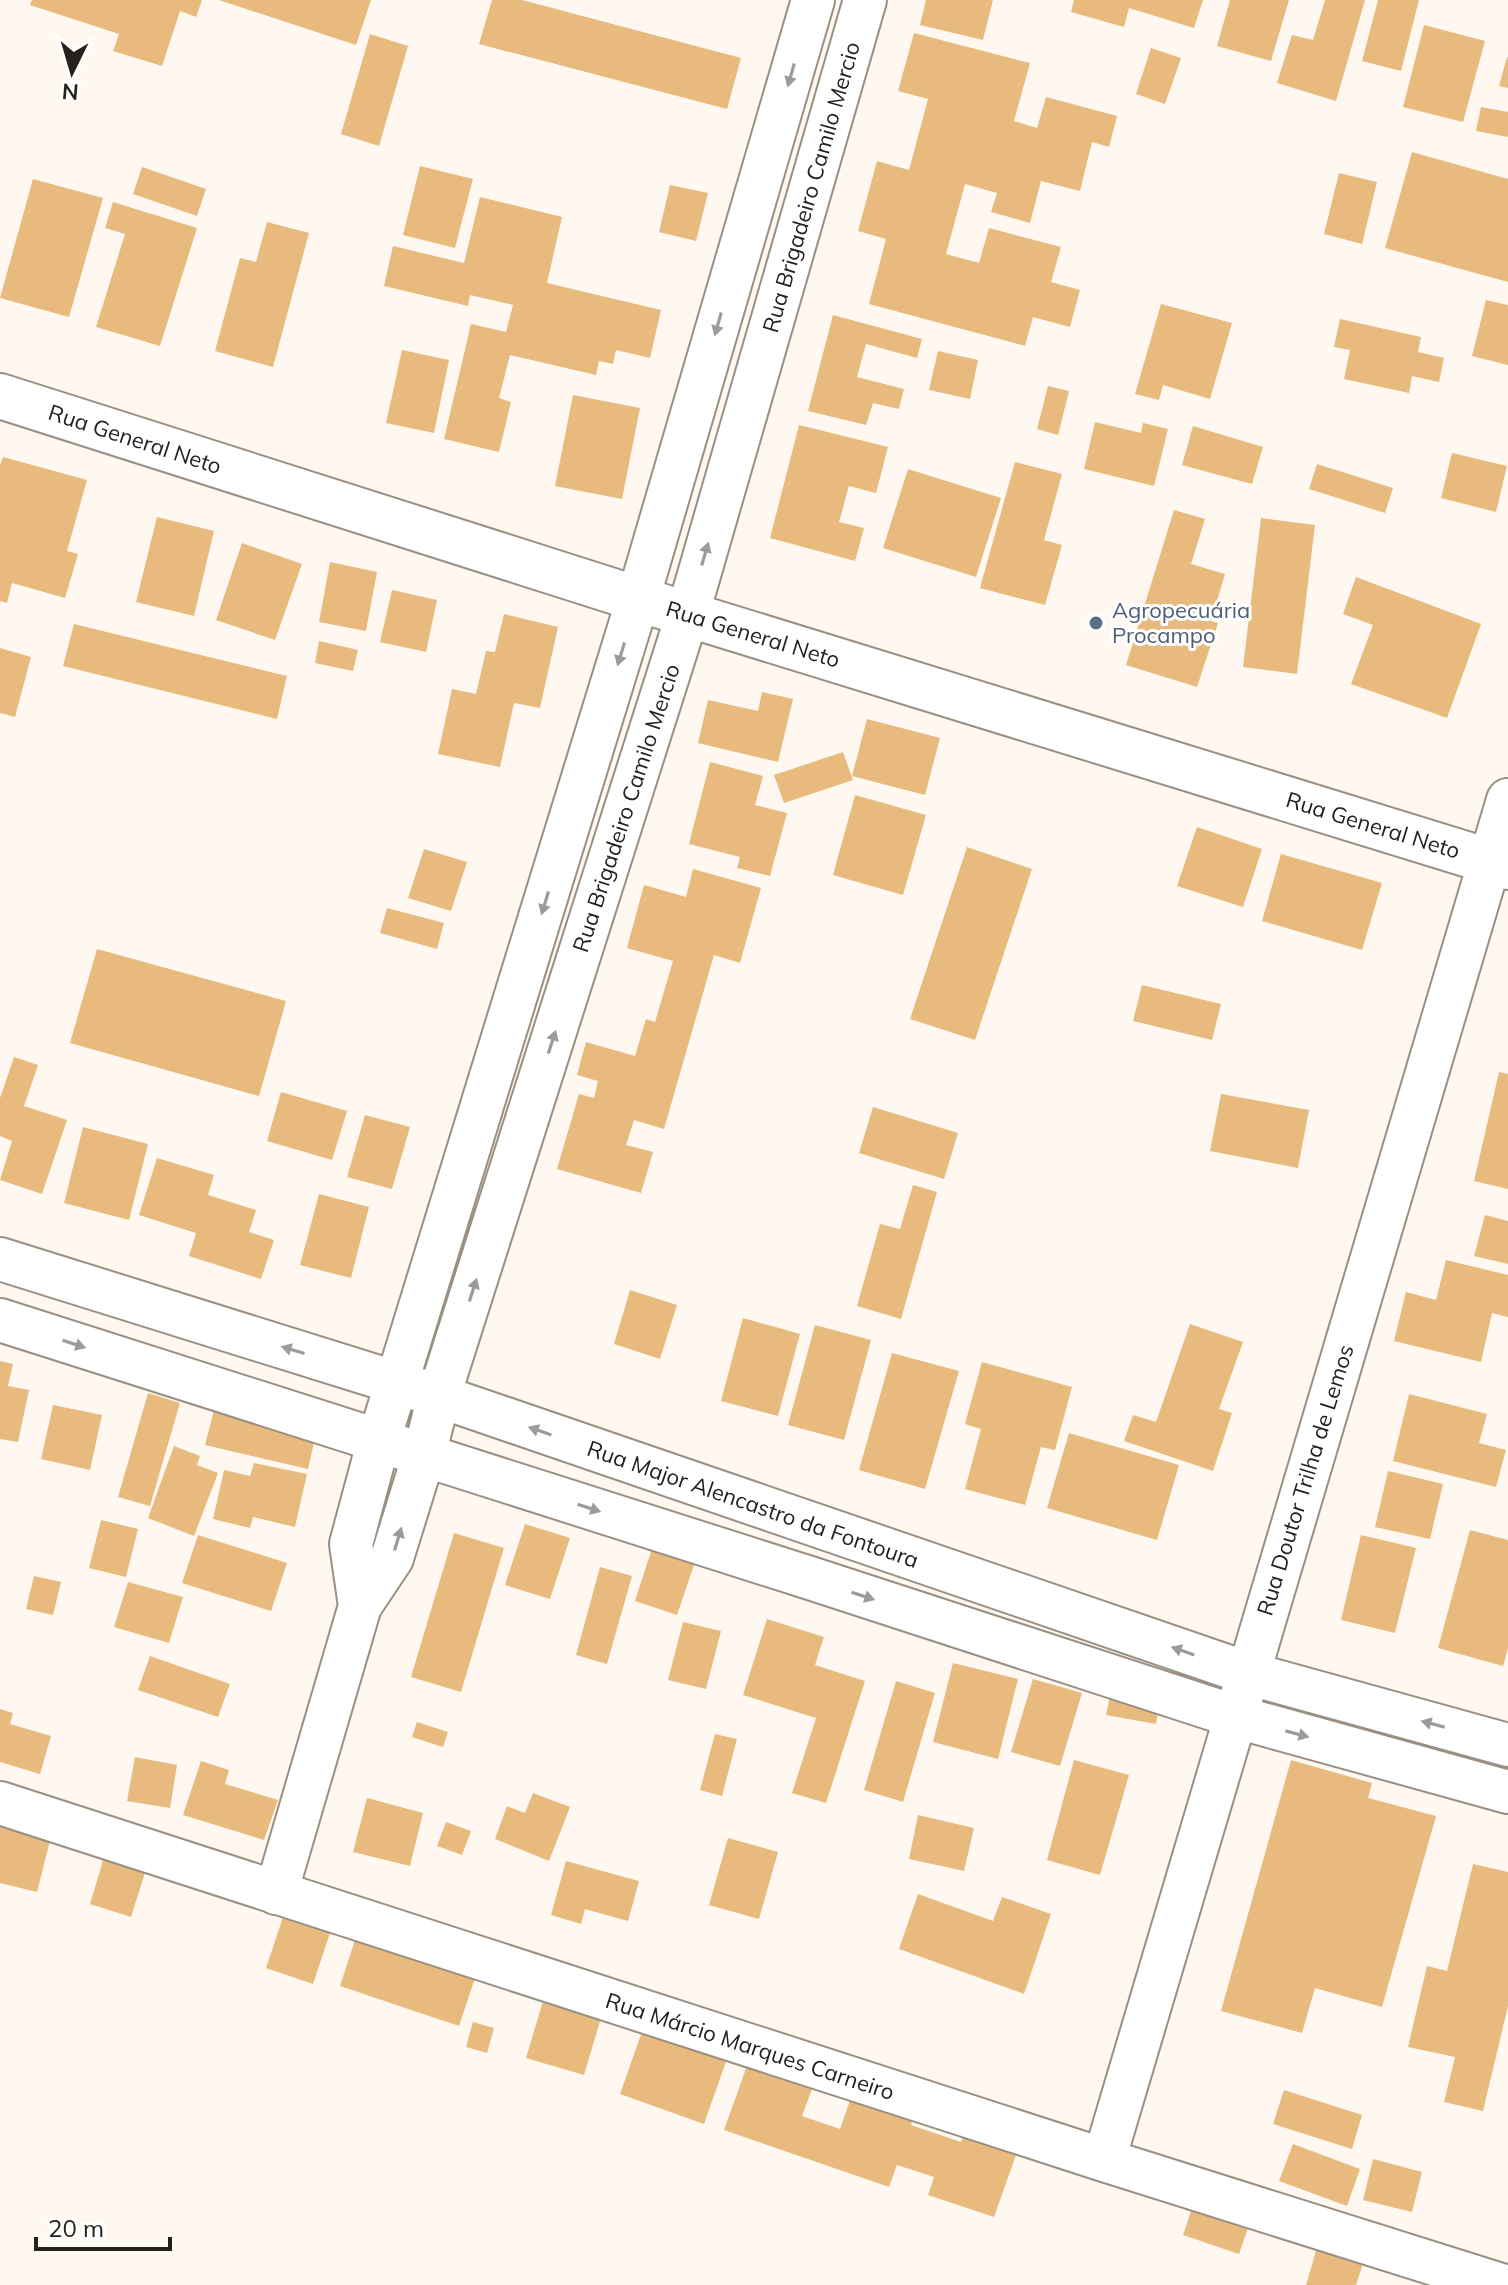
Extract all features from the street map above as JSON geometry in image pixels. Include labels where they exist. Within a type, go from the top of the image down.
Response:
[{"type":"street","name":"Rua Brigadeiro Camilo Mercio","points":[[360,1606],[351,1544],[379,1440],[638,599],[813,0]]},
{"type":"street","name":"Rua Brigadeiro Camilo Mercio","points":[[276,1893],[360,1606],[392,1558],[439,1396],[688,613],[865,0]]},
{"type":"street","points":[[756,194],[804,210]]},
{"type":"street","name":"Rua General Neto","points":[[0,396],[638,599],[1499,864]]},
{"type":"street","name":"Rua Doutor Trilha de Lemos","points":[[1104,2160],[1237,1717],[1247,1673],[1499,864],[1508,800]]},
{"type":"street","points":[[530,952],[575,967]]},
{"type":"street","name":"Rua Major Alencastro da Fontoura","points":[[0,1259],[439,1396],[1247,1673],[1508,1745]]},
{"type":"street","points":[[0,1320],[1237,1717],[1508,1792]]},
{"type":"street","points":[[810,1578],[830,1530]]},
{"type":"street","name":"Rua Márcio Marques Carneiro","points":[[0,1803],[1501,2285]]},
{"type":"building","points":[[32,0],[202,0],[196,17],[180,11],[162,66],[113,51],[119,34],[30,5]]},
{"type":"building","points":[[219,0],[371,0],[356,45]]},
{"type":"building","points":[[492,0],[522,0],[741,58],[727,109],[479,44]]},
{"type":"building","points":[[926,0],[993,0],[983,40],[920,25]]},
{"type":"building","points":[[1074,0],[1203,0],[1194,28],[1129,8],[1124,27],[1071,12]]},
{"type":"building","points":[[1230,0],[1289,0],[1271,61],[1217,46]]},
{"type":"building","points":[[1325,0],[1365,0],[1336,101],[1277,83],[1292,35],[1313,40]]},
{"type":"building","points":[[1378,0],[1419,0],[1401,71],[1362,61]]},
{"type":"building","points":[[1424,25],[1485,41],[1463,122],[1403,107]]},
{"type":"building","points":[[914,33],[1030,63],[1014,121],[1037,128],[1046,97],[1117,116],[1109,147],[1092,142],[1080,191],[1041,181],[1030,223],[991,212],[997,193],[965,184],[946,254],[979,263],[989,228],[1061,247],[1051,282],[1080,290],[1070,327],[1033,317],[1025,346],[869,304],[886,239],[858,231],[877,161],[909,170],[928,99],[898,91]]},
{"type":"building","points":[[370,34],[408,46],[379,146],[341,134]]},
{"type":"building","points":[[1151,48],[1181,58],[1165,104],[1136,94]]},
{"type":"building","points":[[1508,57],[1508,88],[1499,86]]},
{"type":"building","points":[[1481,107],[1508,112],[1508,137],[1476,131]]},
{"type":"building","points":[[1412,152],[1508,179],[1508,282],[1385,248]]},
{"type":"building","points":[[420,166],[473,179],[455,248],[403,235]]},
{"type":"building","points":[[142,167],[206,189],[197,216],[133,194]]},
{"type":"building","points":[[1339,173],[1377,182],[1362,244],[1324,234]]},
{"type":"building","points":[[33,179],[103,198],[69,317],[0,298]]},
{"type":"building","points":[[670,185],[708,193],[696,241],[659,232]]},
{"type":"building","points":[[480,197],[562,217],[547,283],[661,310],[650,358],[616,350],[613,364],[599,361],[596,375],[510,355],[499,398],[511,402],[499,452],[444,439],[471,324],[506,332],[513,305],[470,295],[468,306],[384,286],[393,246],[464,263]]},
{"type":"building","points":[[113,202],[197,228],[160,346],[96,327],[125,234],[105,228]]},
{"type":"building","points":[[267,222],[309,233],[273,367],[215,351],[240,258],[256,262]]},
{"type":"building","points":[[1486,300],[1508,305],[1508,365],[1472,356]]},
{"type":"building","points":[[1161,304],[1232,323],[1210,399],[1163,385],[1159,400],[1135,394]]},
{"type":"building","points":[[833,315],[922,339],[917,358],[866,344],[857,377],[904,389],[899,409],[873,403],[866,425],[808,411]]},
{"type":"building","points":[[1340,319],[1421,337],[1418,352],[1444,358],[1439,382],[1412,376],[1409,393],[1344,379],[1350,350],[1334,347]]},
{"type":"building","points":[[402,350],[449,360],[434,433],[386,423]]},
{"type":"building","points":[[938,351],[978,360],[970,399],[929,390]]},
{"type":"building","points":[[1048,386],[1069,391],[1058,435],[1037,429]]},
{"type":"building","points":[[573,395],[640,408],[622,499],[555,486]]},
{"type":"building","points":[[1095,422],[1141,433],[1143,423],[1168,429],[1154,486],[1084,469]]},
{"type":"building","points":[[799,425],[888,447],[876,493],[849,486],[839,522],[864,528],[855,561],[770,538]]},
{"type":"building","points":[[1193,426],[1263,447],[1252,484],[1182,465]]},
{"type":"building","points":[[1452,453],[1507,466],[1496,512],[1441,498]]},
{"type":"building","points":[[3,457],[87,480],[67,551],[78,554],[65,598],[12,583],[7,603],[0,601],[0,465]]},
{"type":"building","points":[[1015,462],[1062,474],[1044,540],[1062,545],[1045,605],[980,588]]},
{"type":"building","points":[[1317,464],[1393,488],[1385,513],[1309,489]]},
{"type":"building","points":[[908,469],[1001,498],[976,577],[883,548]]},
{"type":"building","points":[[1174,510],[1205,519],[1191,564],[1225,574],[1211,621],[1218,623],[1197,687],[1126,665]]},
{"type":"building","points":[[157,517],[214,531],[194,616],[136,602]]},
{"type":"building","points":[[1261,518],[1315,525],[1297,674],[1243,667]]},
{"type":"building","points":[[242,543],[302,564],[275,640],[216,620]]},
{"type":"building","points":[[330,562],[377,572],[366,631],[319,622]]},
{"type":"building","points":[[1356,577],[1481,624],[1447,718],[1351,684],[1373,625],[1343,614]]},
{"type":"building","points":[[392,590],[437,600],[426,652],[380,642]]},
{"type":"building","points":[[504,614],[558,627],[540,708],[514,703],[500,767],[438,754],[452,689],[476,694],[486,651],[495,652]]},
{"type":"building","points":[[74,624],[287,676],[277,719],[63,666]]},
{"type":"building","points":[[319,641],[358,650],[353,671],[315,663]]},
{"type":"building","points":[[0,648],[31,657],[15,717],[0,713]]},
{"type":"building","points":[[762,692],[793,699],[778,762],[698,743],[708,700],[758,711]]},
{"type":"building","points":[[867,719],[940,738],[925,795],[852,776]]},
{"type":"building","points":[[843,752],[853,780],[784,803],[774,775]]},
{"type":"building","points":[[710,762],[763,776],[755,805],[787,813],[770,876],[737,868],[740,857],[689,844]]},
{"type":"building","points":[[855,795],[926,815],[903,895],[833,875]]},
{"type":"building","points":[[1197,827],[1262,849],[1243,907],[1177,886]]},
{"type":"building","points":[[967,847],[1032,869],[975,1040],[910,1019]]},
{"type":"building","points":[[424,849],[467,862],[451,911],[408,898]]},
{"type":"building","points":[[1281,854],[1382,883],[1362,950],[1262,921]]},
{"type":"building","points":[[693,869],[761,888],[740,963],[714,955],[664,1129],[634,1120],[626,1145],[653,1152],[641,1193],[557,1169],[579,1094],[594,1098],[598,1081],[577,1075],[586,1042],[635,1056],[646,1019],[655,1022],[673,961],[627,948],[644,885],[686,897]]},
{"type":"building","points":[[387,908],[444,923],[437,949],[380,933]]},
{"type":"building","points":[[97,949],[286,1001],[259,1096],[70,1043]]},
{"type":"building","points":[[1142,985],[1221,1004],[1212,1040],[1133,1021]]},
{"type":"building","points":[[14,1057],[38,1065],[24,1106],[67,1120],[42,1194],[0,1180],[12,1141],[0,1136],[0,1098]]},
{"type":"building","points":[[1499,1072],[1508,1074],[1508,1189],[1474,1181]]},
{"type":"building","points":[[281,1092],[347,1111],[332,1160],[267,1141]]},
{"type":"building","points":[[1221,1094],[1309,1110],[1298,1168],[1210,1151]]},
{"type":"building","points":[[873,1107],[958,1133],[944,1179],[859,1153]]},
{"type":"building","points":[[365,1115],[410,1127],[392,1189],[347,1177]]},
{"type":"building","points":[[83,1127],[148,1144],[129,1220],[64,1203]]},
{"type":"building","points":[[157,1158],[214,1175],[208,1195],[256,1210],[249,1232],[274,1240],[261,1279],[189,1256],[196,1233],[139,1215]]},
{"type":"building","points":[[913,1185],[937,1192],[901,1319],[857,1306],[880,1224],[900,1229]]},
{"type":"building","points":[[319,1194],[369,1207],[351,1278],[300,1265]]},
{"type":"building","points":[[1485,1215],[1508,1221],[1508,1264],[1474,1256]]},
{"type":"building","points":[[1446,1260],[1508,1275],[1508,1317],[1492,1313],[1481,1362],[1394,1341],[1406,1292],[1436,1300]]},
{"type":"building","points":[[630,1290],[677,1305],[660,1359],[614,1344]]},
{"type":"building","points":[[743,1318],[800,1334],[778,1416],[721,1401]]},
{"type":"building","points":[[1190,1324],[1243,1342],[1219,1409],[1232,1413],[1213,1471],[1124,1441],[1133,1415],[1156,1422]]},
{"type":"building","points":[[815,1325],[871,1340],[844,1440],[788,1425]]},
{"type":"building","points":[[892,1353],[959,1371],[925,1489],[859,1470]]},
{"type":"building","points":[[0,1361],[13,1364],[8,1386],[29,1390],[18,1442],[0,1439]]},
{"type":"building","points":[[982,1362],[1072,1387],[1055,1450],[1041,1447],[1025,1505],[965,1489],[981,1429],[965,1424]]},
{"type":"building","points":[[148,1393],[180,1403],[150,1506],[118,1497]]},
{"type":"building","points":[[1409,1394],[1487,1414],[1479,1443],[1506,1450],[1496,1487],[1393,1461]]},
{"type":"building","points":[[53,1405],[102,1415],[90,1470],[41,1459]]},
{"type":"building","points":[[214,1410],[316,1434],[308,1469],[205,1445]]},
{"type":"building","points":[[1069,1433],[1179,1465],[1157,1540],[1047,1508]]},
{"type":"building","points":[[174,1446],[200,1456],[197,1465],[218,1473],[194,1536],[148,1518]]},
{"type":"building","points":[[254,1463],[307,1474],[295,1527],[253,1517],[250,1528],[213,1519],[224,1470],[250,1476]]},
{"type":"building","points":[[1388,1471],[1443,1484],[1430,1539],[1375,1527]]},
{"type":"building","points":[[101,1520],[138,1529],[126,1577],[89,1568]]},
{"type":"building","points":[[525,1524],[570,1538],[550,1599],[505,1585]]},
{"type":"building","points":[[1470,1530],[1508,1540],[1508,1648],[1503,1666],[1438,1648]]},
{"type":"building","points":[[454,1533],[504,1548],[461,1692],[411,1677]]},
{"type":"building","points":[[198,1535],[287,1563],[271,1611],[182,1583]]},
{"type":"building","points":[[1361,1535],[1416,1548],[1395,1633],[1341,1620]]},
{"type":"building","points":[[654,1542],[697,1556],[677,1615],[635,1601]]},
{"type":"building","points":[[600,1567],[632,1576],[607,1664],[576,1655]]},
{"type":"building","points":[[34,1576],[61,1582],[53,1615],[26,1609]]},
{"type":"building","points":[[128,1582],[183,1597],[169,1643],[114,1627]]},
{"type":"building","points":[[767,1619],[824,1637],[815,1665],[865,1681],[826,1803],[792,1793],[816,1718],[743,1695]]},
{"type":"building","points":[[683,1622],[721,1631],[706,1689],[668,1680]]},
{"type":"building","points":[[150,1656],[230,1684],[218,1717],[138,1690]]},
{"type":"building","points":[[953,1663],[1018,1679],[998,1759],[933,1742]]},
{"type":"building","points":[[1033,1679],[1082,1693],[1060,1766],[1011,1752]]},
{"type":"building","points":[[896,1681],[935,1693],[903,1802],[864,1790]]},
{"type":"building","points":[[1111,1691],[1160,1701],[1156,1724],[1106,1715]]},
{"type":"building","points":[[0,1709],[13,1713],[10,1724],[51,1736],[40,1774],[0,1762]]},
{"type":"building","points":[[417,1722],[448,1732],[443,1747],[412,1737]]},
{"type":"building","points":[[715,1734],[737,1739],[722,1796],[700,1790]]},
{"type":"building","points":[[135,1757],[177,1765],[170,1808],[127,1801]]},
{"type":"building","points":[[1074,1760],[1129,1775],[1100,1875],[1047,1860]]},
{"type":"building","points":[[1291,1760],[1372,1783],[1368,1798],[1436,1816],[1382,2007],[1315,1988],[1302,2033],[1221,2011]]},
{"type":"building","points":[[201,1761],[229,1770],[225,1784],[278,1800],[264,1840],[183,1815]]},
{"type":"building","points":[[533,1793],[570,1807],[549,1861],[495,1839],[507,1806],[525,1813]]},
{"type":"building","points":[[367,1798],[423,1813],[410,1866],[353,1852]]},
{"type":"building","points":[[0,1812],[54,1825],[37,1892],[0,1883]]},
{"type":"building","points":[[918,1815],[974,1828],[964,1871],[909,1859]]},
{"type":"building","points":[[446,1822],[471,1831],[462,1855],[437,1846]]},
{"type":"building","points":[[728,1838],[778,1852],[759,1919],[709,1905]]},
{"type":"building","points":[[107,1847],[149,1860],[131,1917],[90,1904]]},
{"type":"building","points":[[566,1861],[639,1881],[628,1921],[585,1909],[581,1924],[551,1915]]},
{"type":"building","points":[[1473,1864],[1508,1872],[1508,2006],[1483,2111],[1444,2102],[1455,2057],[1408,2047],[1427,1966],[1447,1971]]},
{"type":"building","points":[[918,1894],[993,1921],[1002,1897],[1051,1914],[1024,1994],[899,1949]]},
{"type":"building","points":[[287,1905],[334,1921],[313,1984],[266,1968]]},
{"type":"building","points":[[356,1937],[476,1975],[459,2026],[340,1986]]},
{"type":"building","points":[[546,1991],[604,2008],[584,2075],[526,2058]]},
{"type":"building","points":[[473,2022],[494,2028],[487,2053],[466,2047]]},
{"type":"building","points":[[644,2026],[728,2056],[704,2124],[620,2094]]},
{"type":"building","points":[[748,2063],[813,2086],[802,2116],[840,2129],[854,2089],[916,2111],[911,2125],[961,2142],[967,2125],[1020,2144],[994,2217],[928,2195],[934,2177],[897,2165],[889,2187],[724,2130]]},
{"type":"building","points":[[1284,2090],[1362,2115],[1352,2149],[1273,2124]]},
{"type":"building","points":[[1293,2144],[1360,2169],[1347,2206],[1279,2181]]},
{"type":"building","points":[[1373,2159],[1422,2172],[1412,2212],[1363,2200]]},
{"type":"building","points":[[1195,2199],[1252,2217],[1239,2254],[1183,2235]]},
{"type":"building","points":[[1318,2244],[1365,2257],[1356,2285],[1306,2285]]},
{"type":"place","name":"Agropecuária Procampo","points":[[1096,623]]}]
